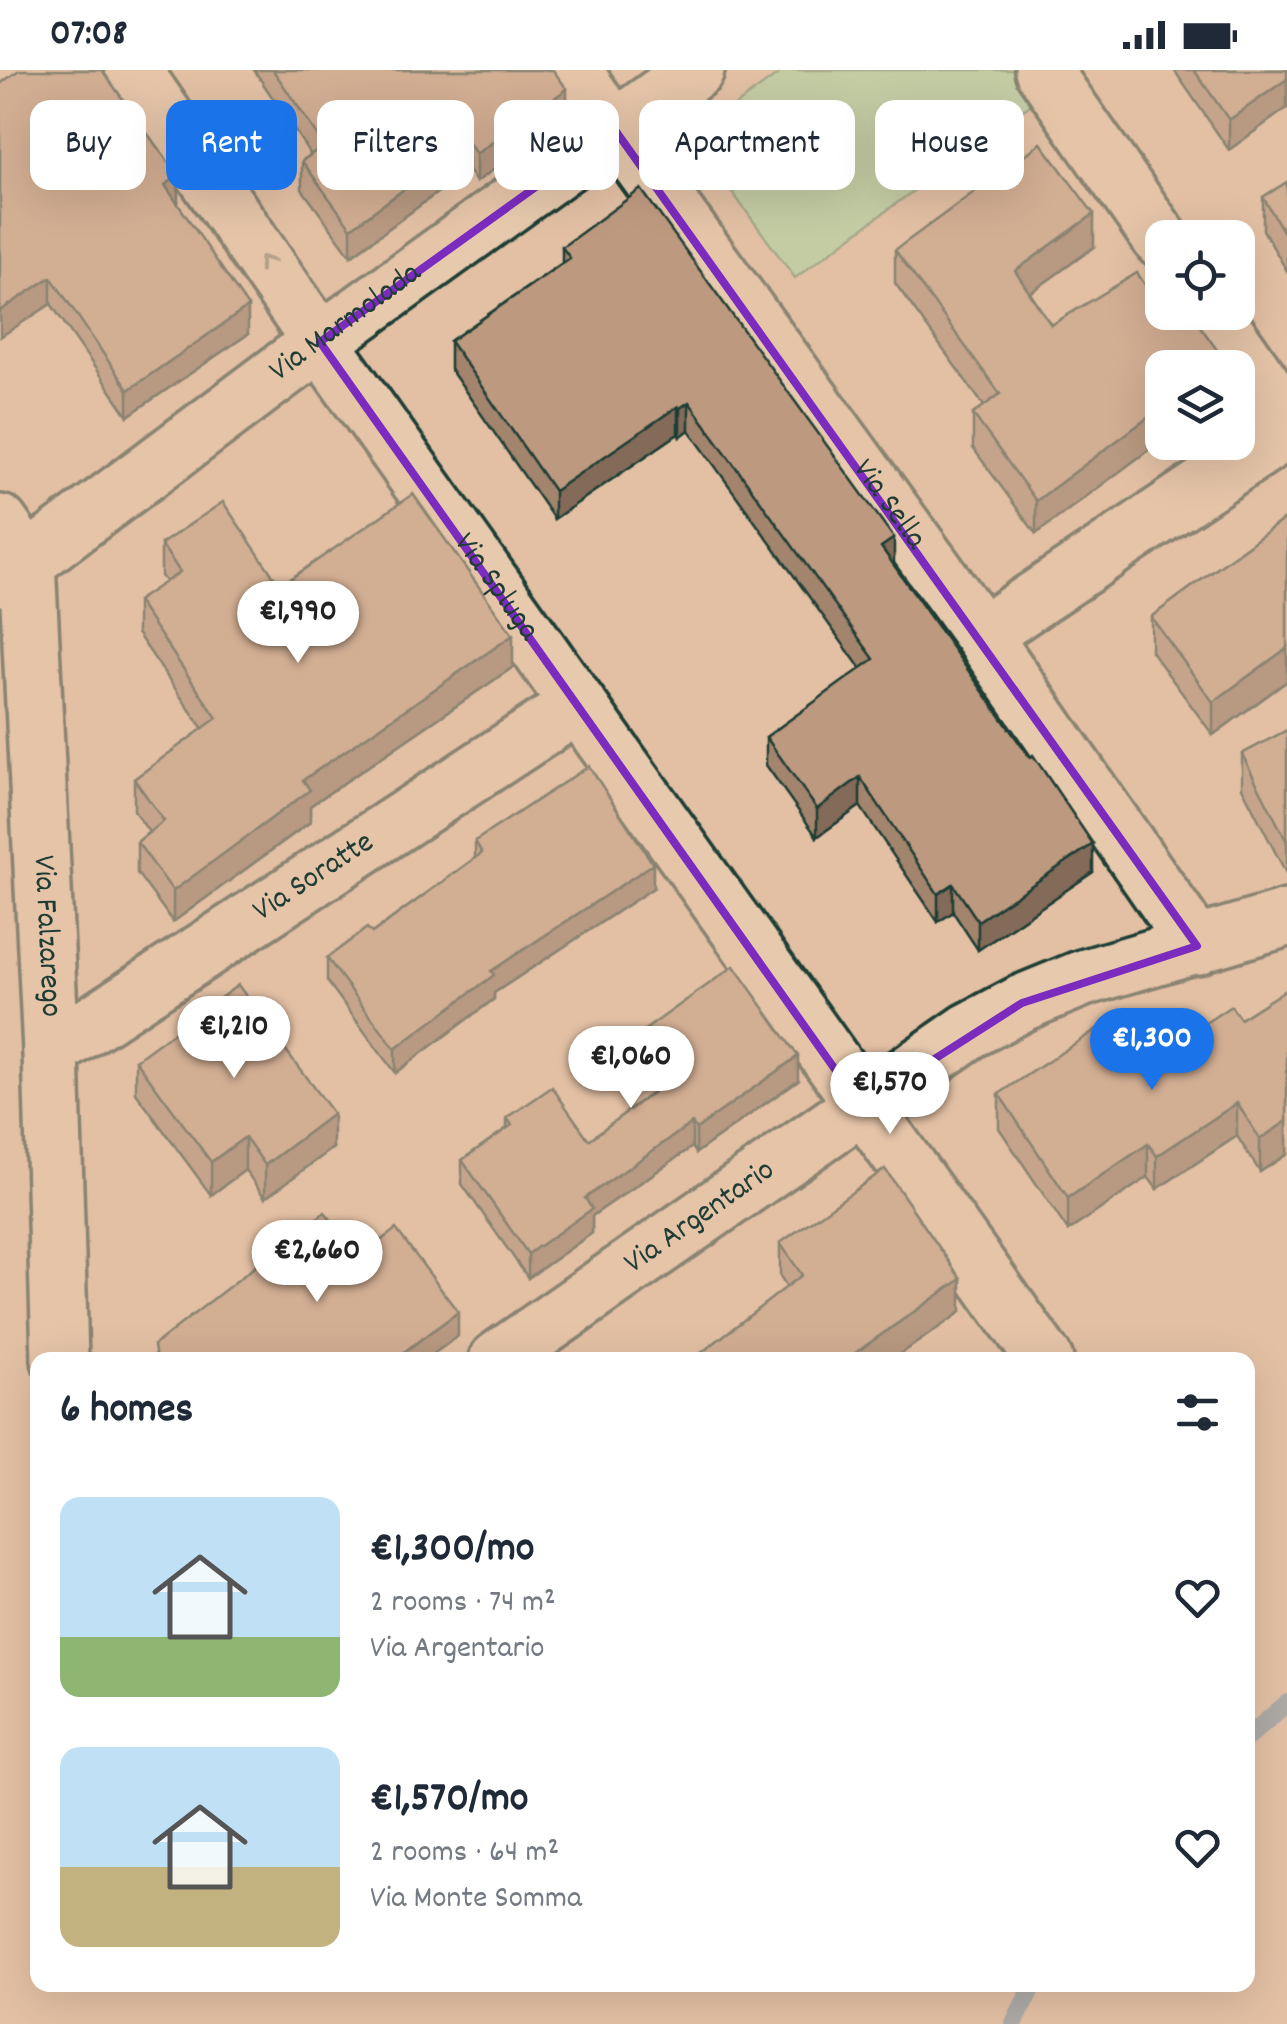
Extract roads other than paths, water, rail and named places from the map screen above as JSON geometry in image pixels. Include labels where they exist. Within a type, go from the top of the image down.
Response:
[{"type":"street","name":"Via Spluga","points":[[133,70],[320,342],[1039,1352]]},
{"type":"street","name":"Via Sella","points":[[572,70],[593,100]]},
{"type":"street","name":"Via Marmolada","points":[[619,126],[696,70]]},
{"type":"street","points":[[1043,70],[1147,220]]},
{"type":"street","name":"Via Sella","points":[[619,137],[982,635],[1197,946]]},
{"type":"street","name":"Via Marmolada","points":[[9,554],[320,342],[531,190]]},
{"type":"street","points":[[1224,330],[1287,420]]},
{"type":"street","points":[[982,635],[1287,430]]},
{"type":"street","name":"Via Falzarego","points":[[9,554],[51,1051],[60,1352]]},
{"type":"street","name":"Via Soratte","points":[[51,1051],[578,705]]},
{"type":"street","name":"Via Argentario","points":[[508,1352],[969,1031],[1022,1003],[1100,972],[1287,918]]},
{"type":"waterway","points":[[1255,1731],[1287,1703]]},
{"type":"waterway","points":[[1014,2024],[1030,1992]]}]
